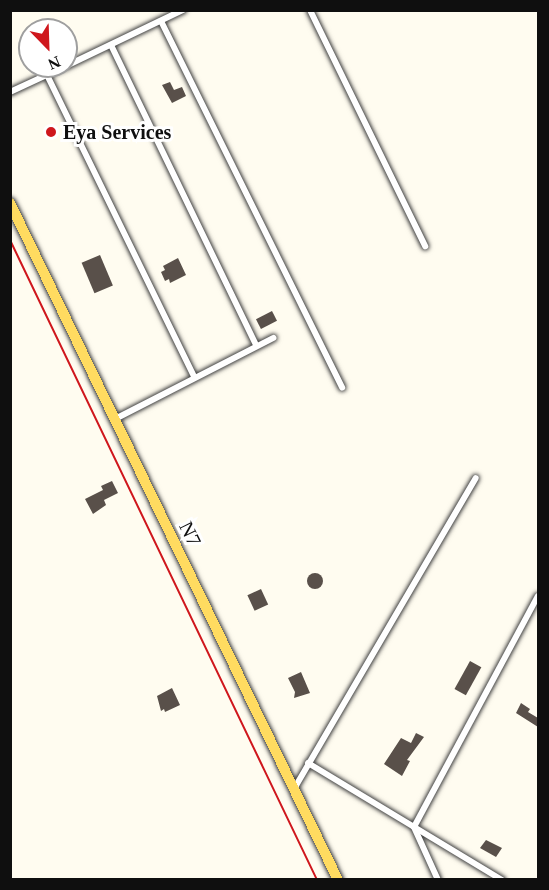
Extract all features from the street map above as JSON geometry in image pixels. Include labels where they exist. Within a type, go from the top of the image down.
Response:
[{"type":"main road","name":"N7","points":[[10,203],[338,879]]},
{"type":"street","points":[[78,60],[183,10]]},
{"type":"street","points":[[310,10],[425,246]]},
{"type":"street","points":[[161,21],[342,388]]},
{"type":"street","points":[[111,45],[256,345]]},
{"type":"street","points":[[10,92],[40,78]]},
{"type":"street","points":[[48,78],[194,377]]},
{"type":"street","points":[[115,418],[273,338]]},
{"type":"street","points":[[294,789],[476,478]]},
{"type":"street","points":[[414,827],[538,596]]},
{"type":"street","points":[[308,764],[502,879]]},
{"type":"street","points":[[414,827],[438,879]]},
{"type":"building","points":[[170,82],[174,90],[182,87],[186,96],[172,103],[162,85]]},
{"type":"building","points":[[100,255],[113,285],[94,293],[82,263]]},
{"type":"building","points":[[178,258],[186,275],[170,283],[169,279],[165,281],[161,272],[165,270],[163,266]]},
{"type":"building","points":[[272,311],[277,321],[261,329],[256,319]]},
{"type":"building","points":[[112,481],[118,493],[104,500],[106,505],[93,514],[85,499],[103,490],[101,486]]},
{"type":"building","points":[[315,573],[323,581],[315,589],[307,581]]},
{"type":"building","points":[[261,589],[268,604],[255,611],[247,595]]},
{"type":"building","points":[[470,661],[481,667],[466,695],[454,689]]},
{"type":"building","points":[[301,672],[310,693],[294,698],[295,692],[288,678]]},
{"type":"building","points":[[172,688],[180,705],[165,712],[164,709],[161,711],[157,696]]},
{"type":"building","points":[[521,703],[530,709],[528,712],[538,718],[538,727],[516,713]]},
{"type":"building","points":[[416,733],[424,737],[407,760],[410,761],[402,776],[384,764],[401,738],[411,743]]},
{"type":"building","points":[[486,840],[502,848],[496,857],[480,848]]},
{"type":"railway","points":[[10,240],[317,880]]},
{"type":"place","name":"Eya Services","points":[[51,132]]}]
